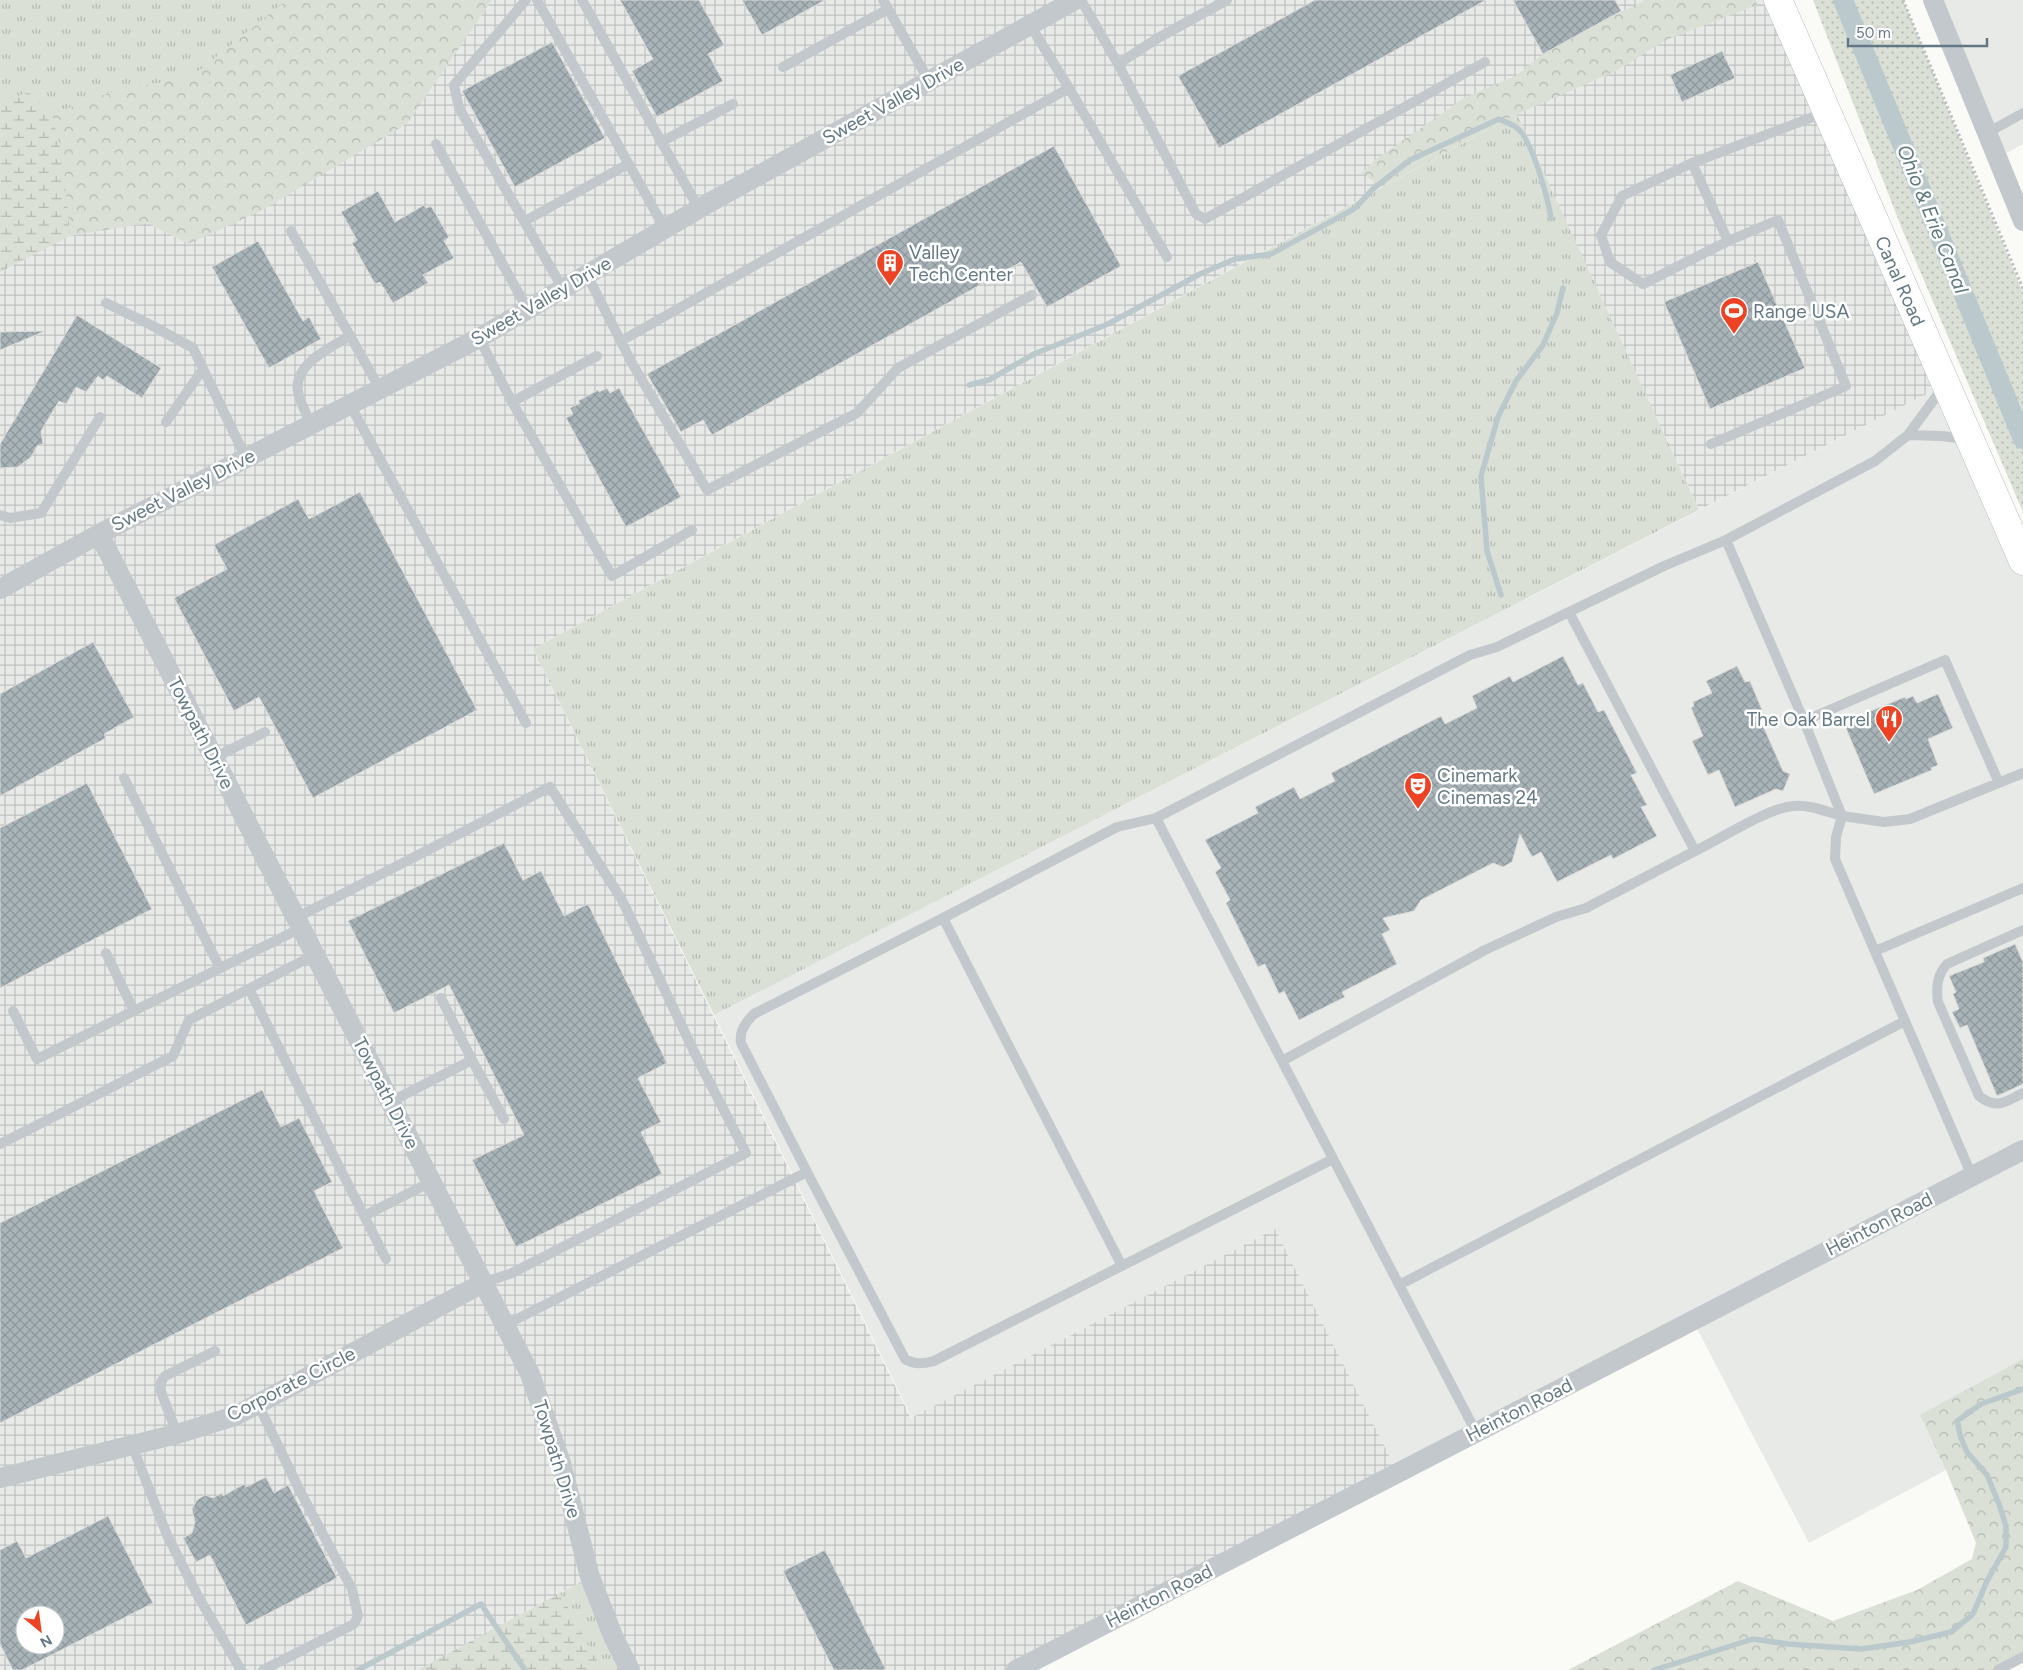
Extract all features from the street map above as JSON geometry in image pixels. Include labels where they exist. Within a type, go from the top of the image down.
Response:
[{"type":"main road","name":"Canal Road","points":[[1778,0],[2023,561]]},
{"type":"street","name":"Sweet Valley Drive","points":[[0,589],[99,534],[479,338],[699,209],[1030,25],[1051,6],[1075,0]]},
{"type":"street","points":[[1933,0],[2023,221]]},
{"type":"street","name":"Towpath Drive","points":[[99,534],[530,1374],[561,1463],[590,1576],[613,1636],[630,1670]]},
{"type":"street","name":"Heinton Road","points":[[1016,1670],[2023,1150]]},
{"type":"street","name":"Corporate Circle","points":[[0,1478],[178,1434],[235,1416],[483,1283]]},
{"type":"lane","points":[[526,0],[454,85],[459,108],[564,289]]},
{"type":"lane","points":[[537,0],[665,229]]},
{"type":"lane","points":[[582,0],[699,209]]},
{"type":"lane","points":[[1081,0],[1118,64],[1196,214],[1205,219],[1485,62]]},
{"type":"lane","points":[[1118,64],[1158,38],[1227,0]]},
{"type":"lane","points":[[783,67],[885,5],[929,81]]},
{"type":"lane","points":[[1030,25],[1069,88],[1167,257]]},
{"type":"lane","points":[[621,341],[1069,88]]},
{"type":"lane","points":[[661,142],[733,104]]},
{"type":"lane","points":[[1711,444],[1846,386],[1778,220],[1728,241],[1643,284],[1610,262],[1601,235],[1622,196],[1692,162],[1827,112]]},
{"type":"lane","points":[[1987,134],[2023,113]]},
{"type":"lane","points":[[436,144],[528,310]]},
{"type":"lane","points":[[1692,162],[1728,241]]},
{"type":"lane","points":[[525,221],[628,164]]},
{"type":"lane","points":[[291,231],[380,389]]},
{"type":"lane","points":[[587,275],[621,341],[707,490],[857,412],[898,368],[1032,295]]},
{"type":"lane","points":[[106,303],[193,348],[246,458]]},
{"type":"lane","points":[[311,425],[298,391],[300,375],[308,364],[327,349],[350,336]]},
{"type":"lane","points":[[479,338],[512,402],[612,576],[692,530]]},
{"type":"lane","points":[[512,402],[597,356]]},
{"type":"lane","points":[[166,422],[203,369]]},
{"type":"lane","points":[[1333,1158],[934,1362],[924,1364],[910,1363],[905,1359],[895,1342],[740,1038],[747,1021],[754,1014],[1117,827],[1156,818],[1470,655],[1497,647],[1664,566],[1726,540],[1865,468],[1908,435],[1946,384]]},
{"type":"lane","points":[[350,405],[526,723]]},
{"type":"lane","points":[[0,515],[10,518],[40,513],[100,417]]},
{"type":"lane","points":[[1908,435],[1941,436],[1970,440]]},
{"type":"lane","points":[[1726,540],[1804,721],[1842,816],[1836,837],[1835,859],[1972,1176]]},
{"type":"lane","points":[[1569,612],[1695,852]]},
{"type":"lane","points":[[1804,721],[1945,660],[1999,783]]},
{"type":"lane","points":[[214,758],[265,732]]},
{"type":"lane","points":[[1282,1061],[1485,950],[1556,917],[1586,908],[1750,822],[1792,806],[1814,808],[1842,816],[1884,822],[1910,819],[2023,773]]},
{"type":"lane","points":[[124,778],[220,968]]},
{"type":"lane","points":[[13,1011],[37,1059],[220,968],[298,923],[550,787],[622,900],[698,1060],[746,1153],[512,1273],[483,1283]]},
{"type":"lane","points":[[1156,818],[1476,1432]]},
{"type":"lane","points":[[1874,952],[2023,888]]},
{"type":"lane","points":[[943,918],[1122,1266]]},
{"type":"lane","points":[[2023,930],[1947,964],[1940,972],[1936,991],[1938,1002],[1978,1096],[1986,1102],[2001,1104],[2023,1093]]},
{"type":"lane","points":[[106,953],[134,1011]]},
{"type":"lane","points":[[0,1144],[173,1056],[189,1020],[314,955]]},
{"type":"lane","points":[[250,988],[386,1259]]},
{"type":"lane","points":[[441,998],[504,1119]]},
{"type":"lane","points":[[1399,1285],[1905,1022]]},
{"type":"lane","points":[[390,1102],[472,1060]]},
{"type":"lane","points":[[505,1325],[807,1172]]},
{"type":"lane","points":[[364,1216],[431,1182]]},
{"type":"lane","points":[[178,1434],[160,1389],[162,1382],[165,1376],[215,1351]]},
{"type":"lane","points":[[258,1404],[299,1489],[352,1589],[358,1616],[354,1624],[263,1670]]},
{"type":"lane","points":[[132,1445],[167,1535],[198,1596],[241,1670]]},
{"type":"lane","points":[[1998,1670],[2023,1657]]},
{"type":"path","points":[[1903,0],[2023,289]]},
{"type":"shaded area","points":[[438,0],[1778,0],[1946,384],[1699,510],[1516,114],[533,649],[911,1418],[1275,1229],[1398,1473],[1015,1670],[630,1670],[590,1577],[418,1670],[0,1670],[0,272],[399,66]]},
{"type":"shaded area","points":[[1935,0],[2023,0],[2023,144],[1999,157]]},
{"type":"shaded area","points":[[1946,384],[2023,561],[2023,1429],[1809,1543],[1693,1321],[1398,1473],[1275,1229],[912,1418],[714,1015]]},
{"type":"green space","points":[[0,0],[438,0],[399,66],[0,272]]},
{"type":"green space","points":[[287,0],[492,0],[407,124],[259,212],[188,244],[148,223],[70,236],[63,161],[52,114],[117,90],[191,77]]},
{"type":"green space","points":[[1646,0],[1756,0],[1757,5],[1666,40],[1616,71],[1517,114],[1382,187],[1361,173],[1376,159],[1464,98],[1517,75],[1543,54],[1612,16]]},
{"type":"green space","points":[[1813,0],[1903,0],[2023,293],[2023,512],[1902,229]]},
{"type":"green space","points":[[28,92],[52,114],[63,161],[70,236],[0,272],[0,103]]},
{"type":"green space","points":[[1517,114],[1699,510],[714,1015],[533,649]]},
{"type":"green space","points":[[2023,1359],[2023,1657],[1998,1670],[1568,1670],[1738,1581],[1833,1621],[1917,1590],[1972,1559],[1976,1543],[1946,1470],[1920,1415]]},
{"type":"green space","points":[[590,1577],[630,1670],[418,1670]]},
{"type":"green space","points":[[560,1593],[602,1670],[418,1670]]},
{"type":"building","points":[[620,0],[699,0],[724,45],[708,54],[723,81],[657,117],[632,71],[653,59]]},
{"type":"building","points":[[742,0],[825,0],[762,35]]},
{"type":"building","points":[[1315,0],[1486,0],[1219,148],[1178,76]]},
{"type":"building","points":[[1513,0],[1615,0],[1621,11],[1543,54]]},
{"type":"building","points":[[552,42],[605,138],[515,187],[462,91]]},
{"type":"building","points":[[1722,51],[1735,78],[1682,102],[1670,75]]},
{"type":"building","name":"Valley Tech Center","points":[[1054,146],[1121,266],[1047,307],[1021,262],[712,435],[703,420],[681,432],[647,374]]},
{"type":"building","points":[[378,191],[395,222],[424,205],[426,208],[431,206],[449,237],[444,241],[454,258],[423,275],[428,283],[393,303],[380,282],[375,284],[352,243],[357,240],[341,212]]},
{"type":"building","points":[[258,241],[303,321],[309,317],[321,339],[269,368],[212,267]]},
{"type":"building","name":"Range USA","points":[[1758,262],[1805,368],[1710,409],[1664,302]]},
{"type":"building","points":[[77,315],[161,368],[142,398],[107,376],[103,380],[98,376],[86,392],[76,387],[66,404],[59,401],[41,431],[43,444],[37,446],[31,457],[18,467],[0,468],[0,444]]},
{"type":"building","points":[[0,332],[43,332],[0,350]]},
{"type":"building","points":[[607,388],[610,393],[619,388],[681,497],[626,527],[566,418],[573,414],[570,408],[580,403],[578,401],[598,390],[599,392]]},
{"type":"building","points":[[360,492],[477,710],[313,798],[259,697],[234,711],[174,598],[227,569],[214,545],[298,499],[309,519]]},
{"type":"building","points":[[93,642],[134,717],[104,734],[106,738],[0,796],[0,694]]},
{"type":"building","points":[[1563,656],[1578,685],[1583,683],[1598,712],[1604,710],[1637,773],[1631,775],[1647,805],[1641,807],[1657,836],[1613,859],[1611,855],[1557,882],[1541,852],[1532,857],[1520,834],[1512,862],[1503,867],[1493,863],[1421,900],[1414,911],[1383,918],[1390,930],[1382,934],[1397,964],[1342,992],[1345,997],[1299,1020],[1284,991],[1279,994],[1265,964],[1258,967],[1226,903],[1230,900],[1215,872],[1221,868],[1205,840],[1258,813],[1255,807],[1294,787],[1300,799],[1335,781],[1331,773],[1441,716],[1445,724],[1477,708],[1472,696],[1510,676],[1513,682]]},
{"type":"building","points":[[1737,666],[1745,682],[1750,681],[1765,717],[1760,719],[1783,771],[1790,774],[1783,791],[1776,789],[1735,807],[1719,770],[1708,775],[1692,741],[1703,736],[1691,708],[1694,706],[1693,702],[1712,693],[1706,681]]},
{"type":"building","points":[[1938,694],[1953,728],[1928,739],[1938,765],[1931,768],[1932,770],[1874,794],[1845,726],[1852,722],[1851,719],[1905,697],[1906,699],[1913,696],[1917,703]]},
{"type":"building","points":[[87,783],[152,909],[0,988],[0,828]]},
{"type":"building","points":[[504,843],[523,880],[541,871],[564,916],[588,904],[667,1063],[638,1078],[661,1122],[641,1132],[662,1174],[516,1247],[472,1160],[524,1135],[449,985],[394,1013],[348,921]]},
{"type":"building","points":[[2015,944],[2023,962],[2023,1084],[1997,1096],[1967,1025],[1960,1028],[1952,1012],[1959,1009],[1953,994],[1956,992],[1949,976],[1984,962],[1983,958]]},
{"type":"building","points":[[262,1090],[281,1127],[299,1118],[332,1182],[314,1191],[343,1248],[0,1423],[0,1223]]},
{"type":"building","points":[[266,1477],[274,1493],[288,1485],[337,1578],[246,1625],[210,1555],[196,1562],[183,1538],[192,1533],[195,1522],[192,1509],[197,1500],[205,1495],[213,1498],[222,1493],[223,1496],[244,1484],[246,1487]]},
{"type":"building","points":[[108,1516],[153,1603],[65,1648],[65,1605],[15,1605],[15,1655],[51,1655],[22,1670],[13,1670],[0,1644],[0,1550],[17,1541],[26,1558]]},
{"type":"building","points":[[825,1550],[886,1670],[834,1670],[783,1571]]},
{"type":"waterway","name":"Ohio & Erie Canal","points":[[1843,0],[2023,439]]},
{"type":"waterway","points":[[969,385],[989,380],[1034,354],[1108,324],[1200,274],[1235,259],[1271,254],[1354,209],[1373,189],[1410,160],[1499,119],[1511,124],[1523,134],[1534,156],[1547,197],[1551,218]]},
{"type":"waterway","points":[[1501,595],[1487,551],[1481,476],[1498,417],[1516,381],[1543,345],[1557,313],[1563,288]]},
{"type":"waterway","points":[[1654,1670],[1753,1639],[1788,1644],[1861,1649],[1910,1642],[1951,1632],[1973,1614],[1987,1581],[2006,1547],[2006,1526],[1999,1504],[1987,1475],[1967,1452],[1957,1421],[1981,1404],[2023,1389]]},
{"type":"waterway","points":[[358,1670],[481,1604],[525,1670]]},
{"type":"place","name":"Valley Tech Center","points":[[890,287]]},
{"type":"place","name":"Range USA","points":[[1734,335]]},
{"type":"place","name":"The Oak Barrel","points":[[1889,743]]},
{"type":"place","name":"Cinemark Cinemas 24","points":[[1418,810]]}]
